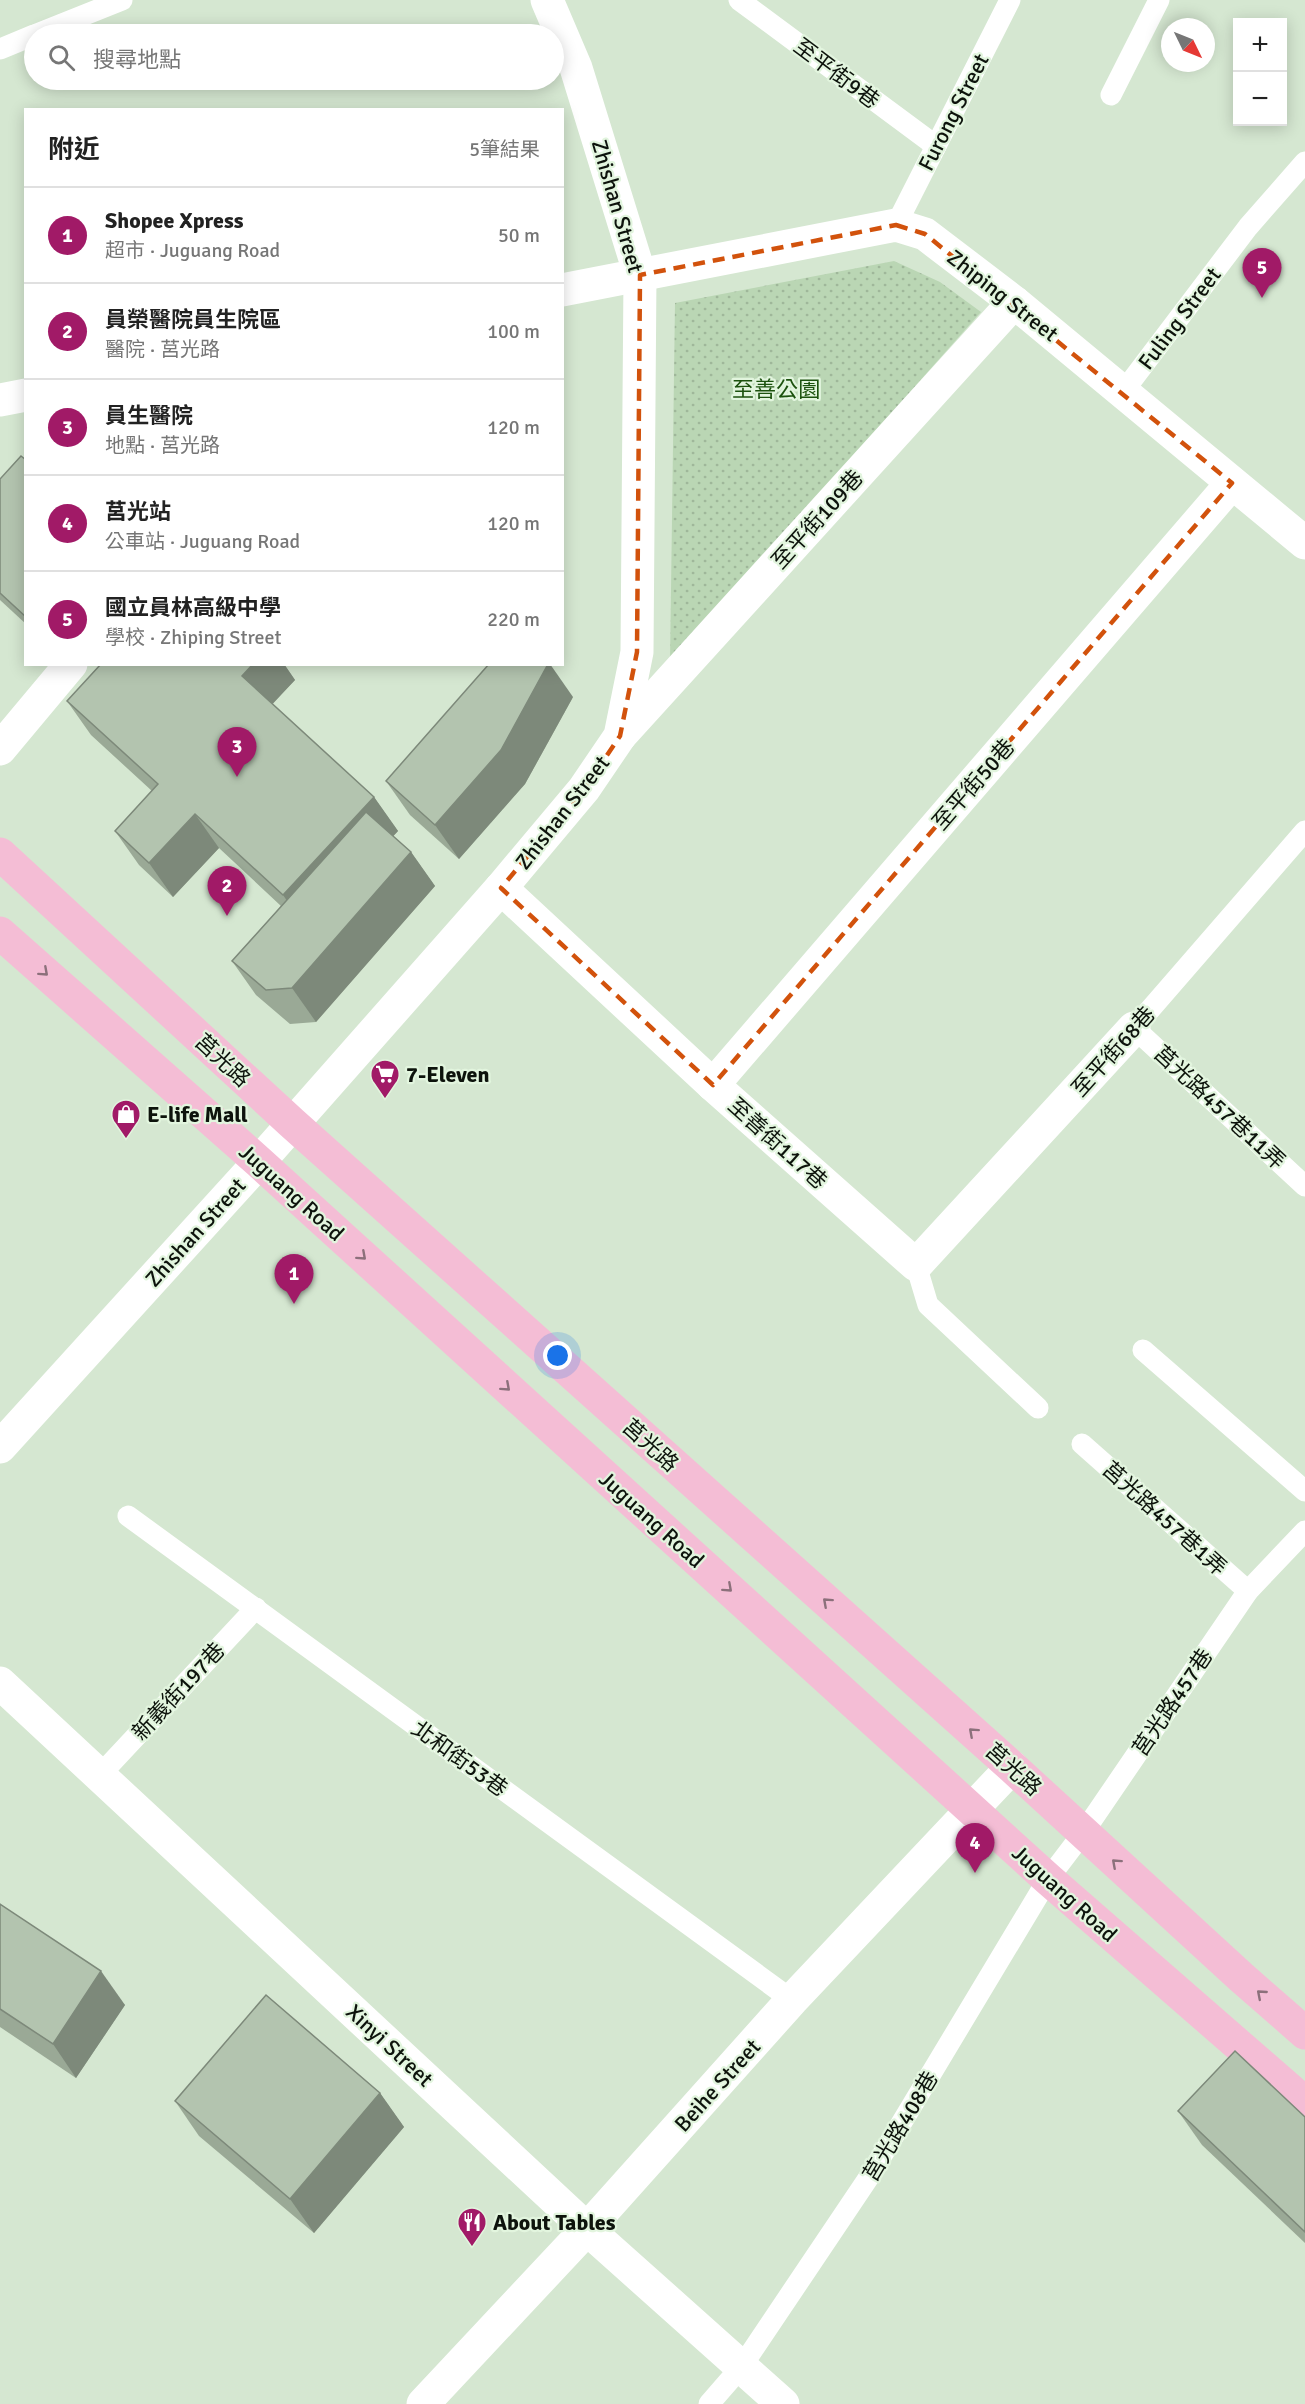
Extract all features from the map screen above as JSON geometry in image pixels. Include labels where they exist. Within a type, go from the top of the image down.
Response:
[{"type":"main road","name":"莒光路","points":[[0,854],[292,1123],[1012,1767],[1305,2033]]},
{"type":"main road","name":"Juguang Road","points":[[0,933],[259,1162],[1048,1879],[1305,2103]]},
{"type":"street","name":"Zhishan Street","points":[[548,0],[558,24]]},
{"type":"street","name":"Zhishan Street","points":[[0,1447],[259,1162],[501,888],[585,789],[620,736],[637,652],[640,275],[576,68],[564,39]]},
{"type":"street","name":"Zhiping Street","points":[[564,290],[896,225],[925,234],[1014,302],[1305,543]]},
{"type":"street","name":"至平街109巷","points":[[620,736],[1014,302]]},
{"type":"street","points":[[0,400],[24,395]]},
{"type":"street","name":"至平街50巷","points":[[713,1085],[1232,483]]},
{"type":"street","points":[[0,749],[68,666]]},
{"type":"street","name":"至善街117巷","points":[[501,888],[713,1085],[916,1265]]},
{"type":"street","name":"至平街68巷","points":[[916,1265],[1134,1028]]},
{"type":"street","name":"Xinyi Street","points":[[0,1683],[588,2229],[783,2404]]},
{"type":"street","name":"Beihe Street","points":[[423,2404],[588,2229],[792,2000],[1012,1767]]},
{"type":"lane","points":[[63,24],[122,0]]},
{"type":"lane","name":"至平街9巷","points":[[739,0],[936,146]]},
{"type":"lane","name":"Furong Street","points":[[896,225],[1010,0]]},
{"type":"lane","points":[[1111,95],[1159,0]]},
{"type":"lane","points":[[0,49],[24,40]]},
{"type":"lane","name":"Fuling Street","points":[[1123,392],[1248,227],[1305,162]]},
{"type":"lane","name":"至平街68巷","points":[[1134,1028],[1305,831]]},
{"type":"lane","name":"莒光路457巷11弄","points":[[1134,1028],[1305,1186]]},
{"type":"lane","points":[[916,1265],[928,1305],[1038,1407]]},
{"type":"lane","points":[[1143,1350],[1305,1491]]},
{"type":"lane","name":"莒光路457巷1弄","points":[[1082,1444],[1248,1591]]},
{"type":"lane","name":"北和街53巷","points":[[128,1516],[792,2000]]},
{"type":"lane","name":"莒光路457巷","points":[[1048,1879],[1083,1833],[1248,1591],[1305,1531]]},
{"type":"lane","name":"新義街197巷","points":[[100,1775],[256,1608]]},
{"type":"lane","name":"莒光路408巷","points":[[709,2404],[742,2366],[869,2177],[1048,1879]]},
{"type":"highlighted area","points":[[896,225],[925,234],[1232,483],[713,1085],[501,888],[584,789],[620,736],[637,652],[640,275]]},
{"type":"green space","name":"至善公園","points":[[894,261],[940,282],[981,312],[670,662],[675,303]]},
{"type":"building","points":[[21,456],[24,458],[24,615],[0,593],[0,479]]},
{"type":"building","points":[[99,666],[251,666],[242,676],[374,797],[283,895],[195,814],[149,863],[115,831],[158,784],[67,701]]},
{"type":"building","points":[[487,666],[547,666],[501,750],[435,825],[386,781]]},
{"type":"building","points":[[366,812],[411,852],[292,988],[266,990],[232,961]]},
{"type":"building","points":[[0,1904],[101,1971],[53,2044],[0,2009]]},
{"type":"building","points":[[266,1995],[380,2093],[290,2199],[175,2101]]},
{"type":"building","points":[[1235,2051],[1305,2117],[1305,2232],[1178,2111]]},
{"type":"place","name":"國立員林高級中學","points":[[1262,298]]},
{"type":"place","name":"員生醫院","points":[[237,777]]},
{"type":"place","name":"員榮醫院員生院區","points":[[227,916]]},
{"type":"place","name":"7-Eleven","points":[[385,1100]]},
{"type":"place","name":"E-life Mall","points":[[126,1140]]},
{"type":"place","name":"Shopee Xpress","points":[[294,1304]]},
{"type":"place","name":"莒光站","points":[[975,1873]]},
{"type":"place","name":"About Tables","points":[[472,2248]]}]
